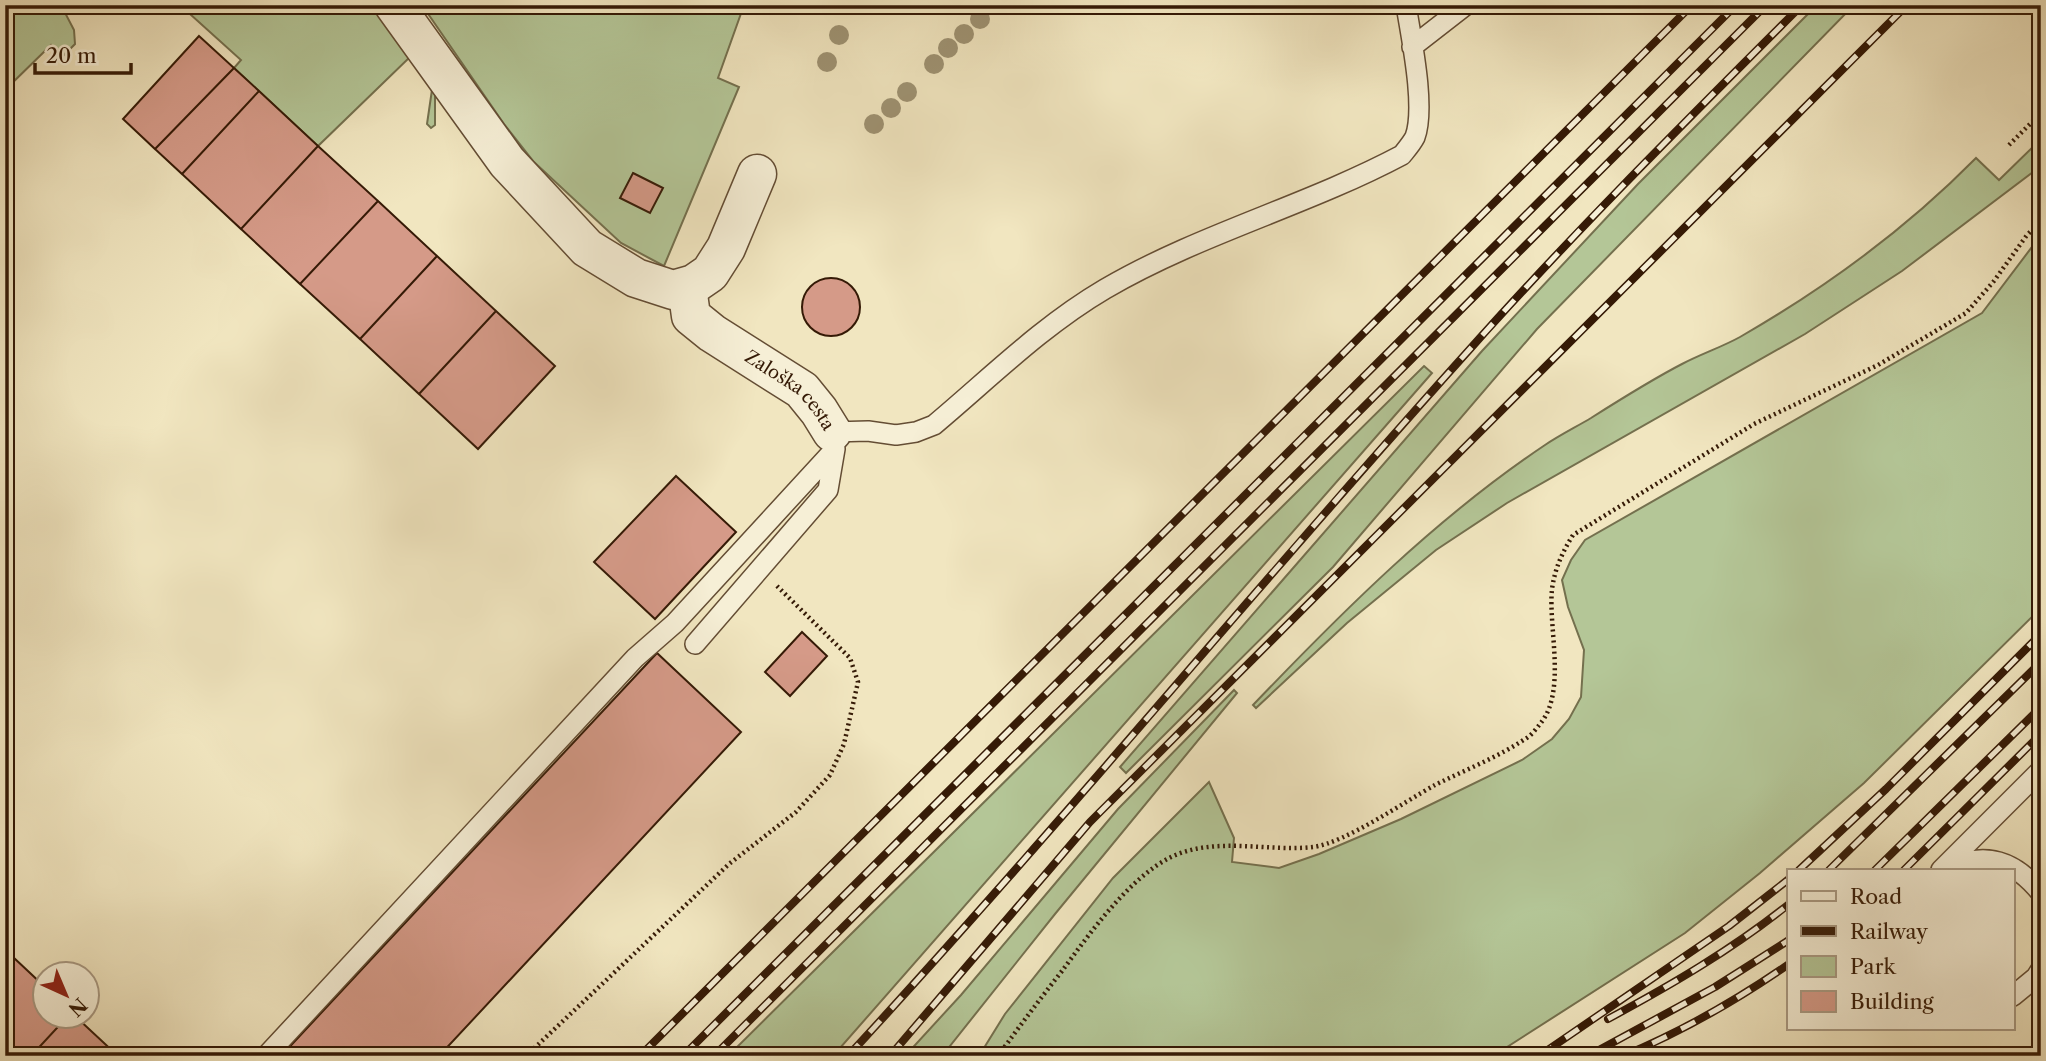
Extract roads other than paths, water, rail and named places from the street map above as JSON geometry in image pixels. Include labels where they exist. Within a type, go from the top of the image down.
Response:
[{"type":"street","points":[[394,5],[507,162],[587,248],[636,278],[673,290],[687,287],[710,273],[718,263],[757,174]]},
{"type":"street","name":"Zaloška cesta","points":[[687,287],[691,316],[712,333],[802,390],[834,441]]},
{"type":"lane","points":[[266,1056],[635,658],[675,623],[834,441],[868,431],[896,435],[916,432],[934,425],[1062,317],[1106,288],[1163,260],[1402,155],[1415,138],[1418,113],[1416,63],[1406,5]]},
{"type":"lane","points":[[1412,47],[1466,5]]},
{"type":"lane","name":"Zaloška cesta","points":[[695,644],[828,490],[834,441]]},
{"type":"lane","points":[[1943,869],[2041,770]]},
{"type":"lane","points":[[1944,869],[1965,860],[1987,859],[2009,865],[2028,877],[2041,893]]},
{"type":"lane","points":[[2014,995],[2039,973]]},
{"type":"railway","points":[[640,1056],[1692,5]]},
{"type":"railway","points":[[683,1056],[1736,5]]},
{"type":"railway","points":[[714,1056],[1766,5]]},
{"type":"railway","points":[[848,1056],[1006,881],[1314,525],[1510,305],[1633,175],[1802,5]]},
{"type":"railway","points":[[890,1056],[1090,822],[1907,5]]},
{"type":"railway","points":[[1800,869],[1886,789],[2041,634]]},
{"type":"railway","points":[[1830,869],[2041,662]]},
{"type":"railway","points":[[1876,869],[2041,707]]},
{"type":"railway","points":[[1905,869],[2041,734]]},
{"type":"railway","points":[[1539,1056],[1729,926],[1787,881]]},
{"type":"railway","points":[[1608,1019],[1701,966],[1787,905]]},
{"type":"railway","points":[[1588,1056],[1715,987],[1787,941]]},
{"type":"railway","points":[[1623,1056],[1708,1014],[1787,965]]}]
